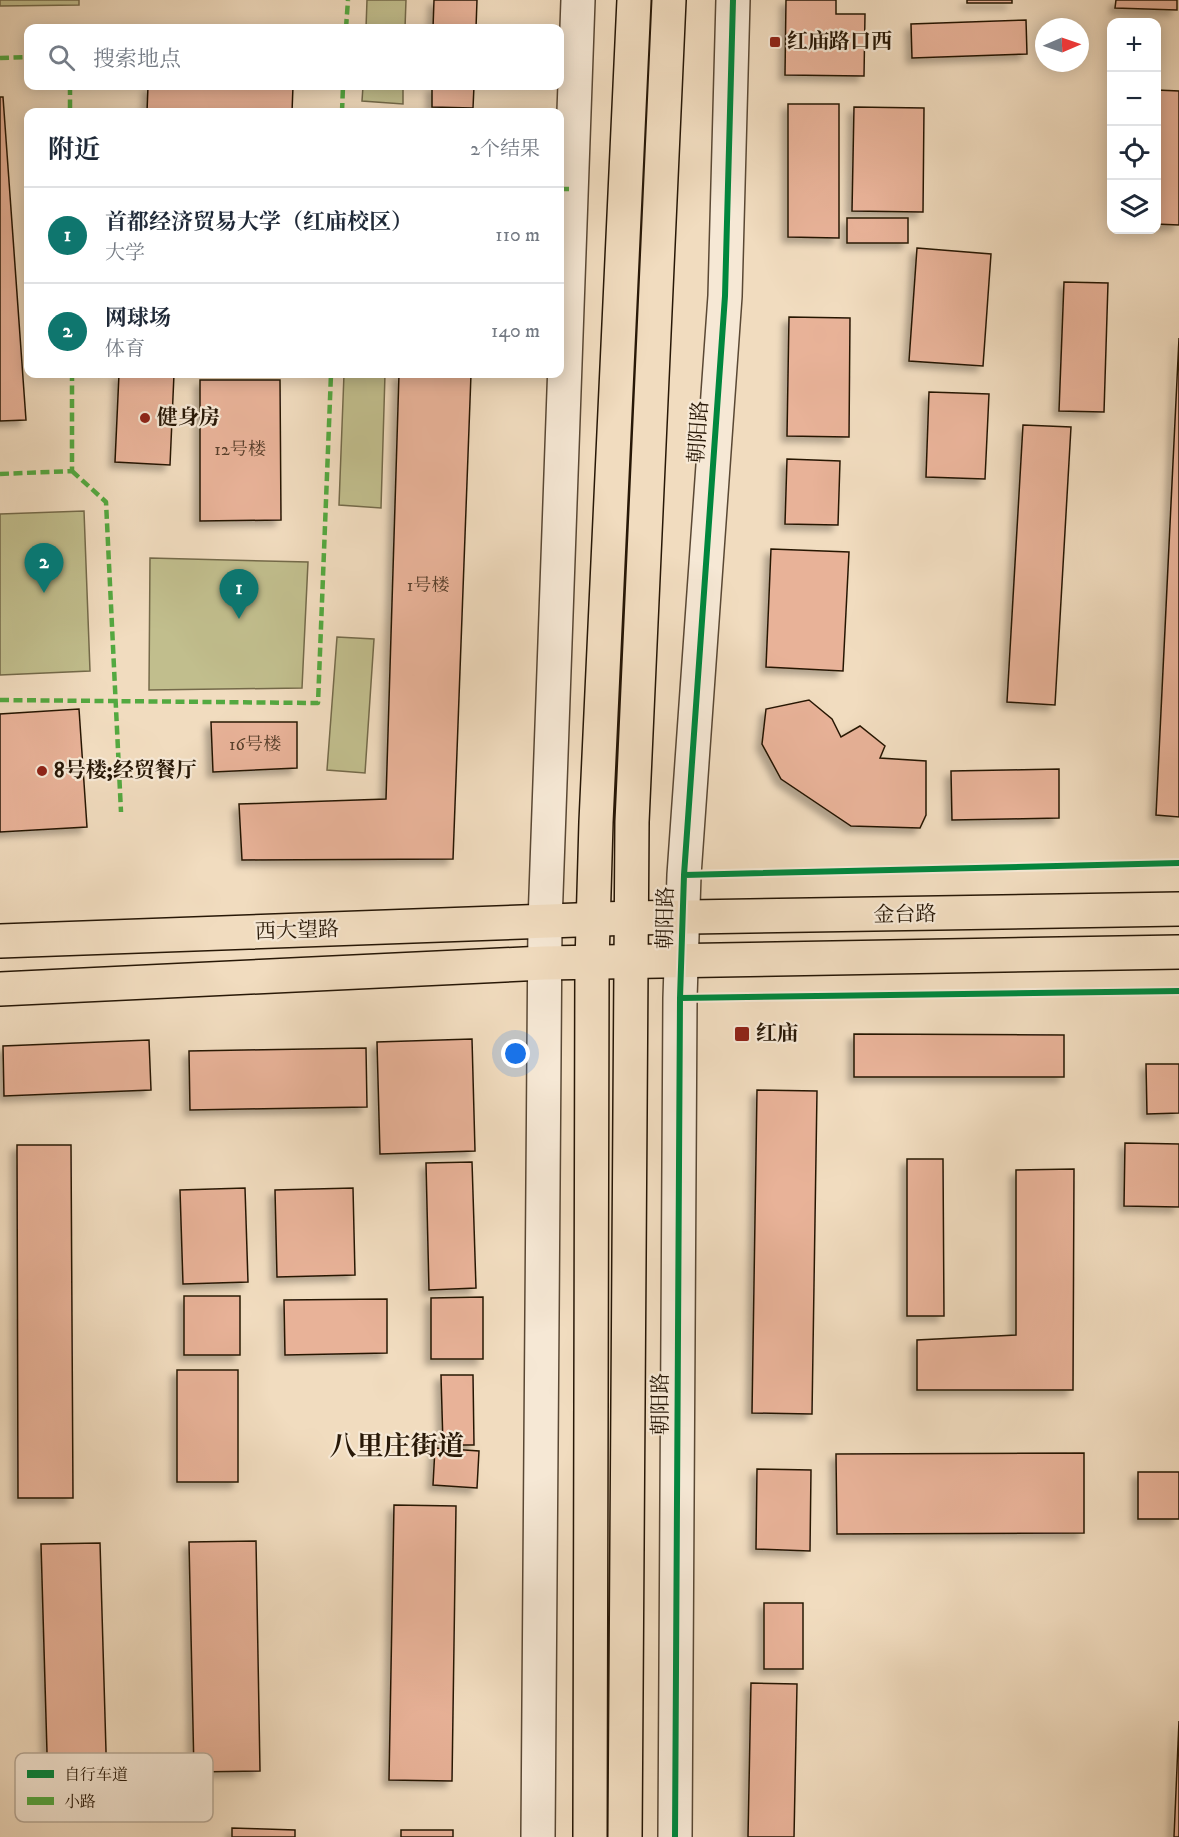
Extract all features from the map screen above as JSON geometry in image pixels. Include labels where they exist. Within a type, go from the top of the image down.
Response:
[{"type":"main road","points":[[590,1837],[592,962],[634,0]]},
{"type":"main road","name":"朝阳路","points":[[624,1837],[633,810],[669,0]]},
{"type":"main road","name":"金台路","points":[[594,920],[1179,909]]},
{"type":"main road","name":"西大望路","points":[[0,941],[594,920]]},
{"type":"main road","name":"金台路","points":[[592,962],[1179,952]]},
{"type":"main road","name":"西大望路","points":[[0,989],[592,962]]},
{"type":"street","points":[[538,1837],[544,963],[578,0]]},
{"type":"street","name":"朝阳路","points":[[675,1837],[684,875],[725,296],[733,0]]},
{"type":"shaded area","points":[[0,0],[79,0],[79,5],[0,6]]},
{"type":"shaded area","points":[[367,0],[406,0],[405,24],[366,24]]},
{"type":"shaded area","points":[[363,90],[403,90],[403,104],[362,101]]},
{"type":"shaded area","points":[[344,378],[385,378],[381,508],[339,505]]},
{"type":"shaded area","points":[[84,511],[90,671],[0,675],[0,514]]},
{"type":"shaded area","points":[[150,558],[308,562],[302,688],[149,690]]},
{"type":"shaded area","points":[[337,637],[374,639],[365,773],[327,770]]},
{"type":"building","points":[[434,0],[477,0],[476,24],[433,24]]},
{"type":"building","points":[[786,0],[836,0],[836,14],[865,14],[864,76],[785,75]]},
{"type":"building","points":[[967,0],[1012,0],[1012,3],[967,3]]},
{"type":"building","points":[[1116,0],[1177,0],[1177,10],[1115,8]]},
{"type":"building","points":[[1026,20],[1027,54],[912,58],[911,24]]},
{"type":"building","points":[[148,90],[293,90],[292,108],[147,108]]},
{"type":"building","points":[[432,90],[474,90],[473,108],[432,107]]},
{"type":"building","points":[[1161,90],[1179,91],[1179,225],[1161,224]]},
{"type":"building","points":[[0,97],[3,97],[26,420],[0,421]]},
{"type":"building","points":[[788,104],[839,104],[839,238],[788,237]]},
{"type":"building","points":[[854,107],[924,108],[923,212],[852,211]]},
{"type":"building","points":[[847,218],[908,218],[908,243],[847,243]]},
{"type":"building","points":[[917,248],[991,254],[983,366],[909,361]]},
{"type":"building","points":[[1064,282],[1108,283],[1104,412],[1059,411]]},
{"type":"building","points":[[789,317],[850,318],[849,437],[787,436]]},
{"type":"building","points":[[1179,338],[1179,817],[1156,815]]},
{"type":"building","name":"健身房","points":[[119,378],[174,378],[170,465],[115,462]]},
{"type":"building","points":[[399,378],[471,378],[453,859],[242,860],[239,804],[386,799]]},
{"type":"building","points":[[200,380],[280,380],[281,520],[200,521]]},
{"type":"building","points":[[929,392],[989,394],[985,479],[926,477]]},
{"type":"building","points":[[1023,425],[1071,427],[1055,705],[1007,702]]},
{"type":"building","points":[[787,459],[840,461],[838,525],[785,524]]},
{"type":"building","points":[[771,549],[849,552],[843,671],[766,667]]},
{"type":"building","points":[[809,700],[832,719],[841,737],[860,726],[885,746],[880,758],[926,761],[926,815],[920,828],[851,826],[781,779],[762,744],[766,709]]},
{"type":"building","name":"8号楼;经贸餐厅","points":[[79,709],[87,827],[0,832],[0,714]]},
{"type":"building","points":[[211,722],[297,722],[297,768],[213,772]]},
{"type":"building","points":[[1059,769],[1059,818],[952,820],[951,771]]},
{"type":"building","points":[[854,1034],[1064,1035],[1064,1077],[854,1077]]},
{"type":"building","points":[[472,1039],[475,1151],[380,1154],[377,1042]]},
{"type":"building","points":[[149,1040],[151,1090],[4,1096],[3,1046]]},
{"type":"building","points":[[366,1048],[367,1107],[190,1110],[189,1051]]},
{"type":"building","points":[[1146,1064],[1179,1064],[1179,1113],[1147,1114]]},
{"type":"building","points":[[757,1090],[817,1091],[812,1414],[752,1413]]},
{"type":"building","points":[[1125,1143],[1179,1144],[1179,1207],[1124,1206]]},
{"type":"building","points":[[17,1145],[71,1145],[73,1498],[18,1498]]},
{"type":"building","points":[[907,1159],[943,1159],[944,1316],[907,1316]]},
{"type":"building","points":[[472,1162],[476,1288],[429,1290],[426,1163]]},
{"type":"building","points":[[1074,1169],[1073,1390],[917,1390],[917,1340],[1016,1335],[1016,1170]]},
{"type":"building","points":[[245,1188],[248,1282],[183,1284],[180,1190]]},
{"type":"building","points":[[353,1188],[355,1275],[277,1277],[275,1190]]},
{"type":"building","points":[[184,1296],[240,1296],[240,1355],[184,1355]]},
{"type":"building","points":[[483,1297],[483,1359],[431,1359],[431,1298]]},
{"type":"building","points":[[387,1299],[387,1353],[285,1355],[284,1300]]},
{"type":"building","points":[[177,1370],[238,1370],[238,1482],[177,1482]]},
{"type":"building","points":[[441,1375],[473,1375],[474,1445],[443,1445]]},
{"type":"building","points":[[435,1448],[479,1451],[477,1488],[433,1485]]},
{"type":"building","points":[[1084,1453],[1084,1533],[837,1534],[836,1454]]},
{"type":"building","points":[[757,1469],[811,1470],[810,1551],[756,1549]]},
{"type":"building","points":[[1138,1472],[1179,1472],[1179,1519],[1138,1519]]},
{"type":"building","points":[[394,1505],[456,1506],[452,1781],[389,1780]]},
{"type":"building","points":[[256,1541],[260,1771],[213,1772],[213,1753],[194,1753],[189,1542]]},
{"type":"building","points":[[100,1543],[106,1753],[47,1753],[41,1544]]},
{"type":"building","points":[[764,1603],[803,1603],[803,1669],[764,1669]]},
{"type":"building","points":[[751,1683],[797,1684],[794,1837],[748,1837]]},
{"type":"building","points":[[1179,1721],[1179,1837],[1174,1837]]},
{"type":"building","points":[[232,1828],[295,1830],[295,1837],[232,1837]]},
{"type":"building","points":[[401,1830],[453,1830],[453,1837],[401,1837]]},
{"type":"marked path","points":[[346,24],[348,0]]},
{"type":"marked path","points":[[0,58],[24,57]]},
{"type":"marked path","points":[[70,90],[70,108]]},
{"type":"marked path","points":[[342,108],[343,90]]},
{"type":"marked path","points":[[564,189],[571,189]]},
{"type":"marked path","points":[[0,474],[72,471],[72,378]]},
{"type":"marked path","points":[[0,700],[318,703],[331,378]]},
{"type":"marked path","points":[[72,471],[106,502],[121,812]]},
{"type":"cycle path","points":[[675,1837],[680,998],[684,875],[725,296],[733,0]]},
{"type":"cycle path","points":[[684,875],[1179,863]]},
{"type":"cycle path","points":[[680,998],[1179,991]]},
{"type":"place","name":"红庙路口西","points":[[775,42]]},
{"type":"place","name":"健身房","points":[[145,418]]},
{"type":"place","name":"网球场","points":[[44,593]]},
{"type":"place","name":"首都经济贸易大学（红庙校区）","points":[[239,619]]},
{"type":"place","name":"8号楼;经贸餐厅","points":[[42,771]]},
{"type":"place","name":"红庙","points":[[742,1034]]},
{"type":"district","name":"八里庄街道","points":[[397,1447]]}]
